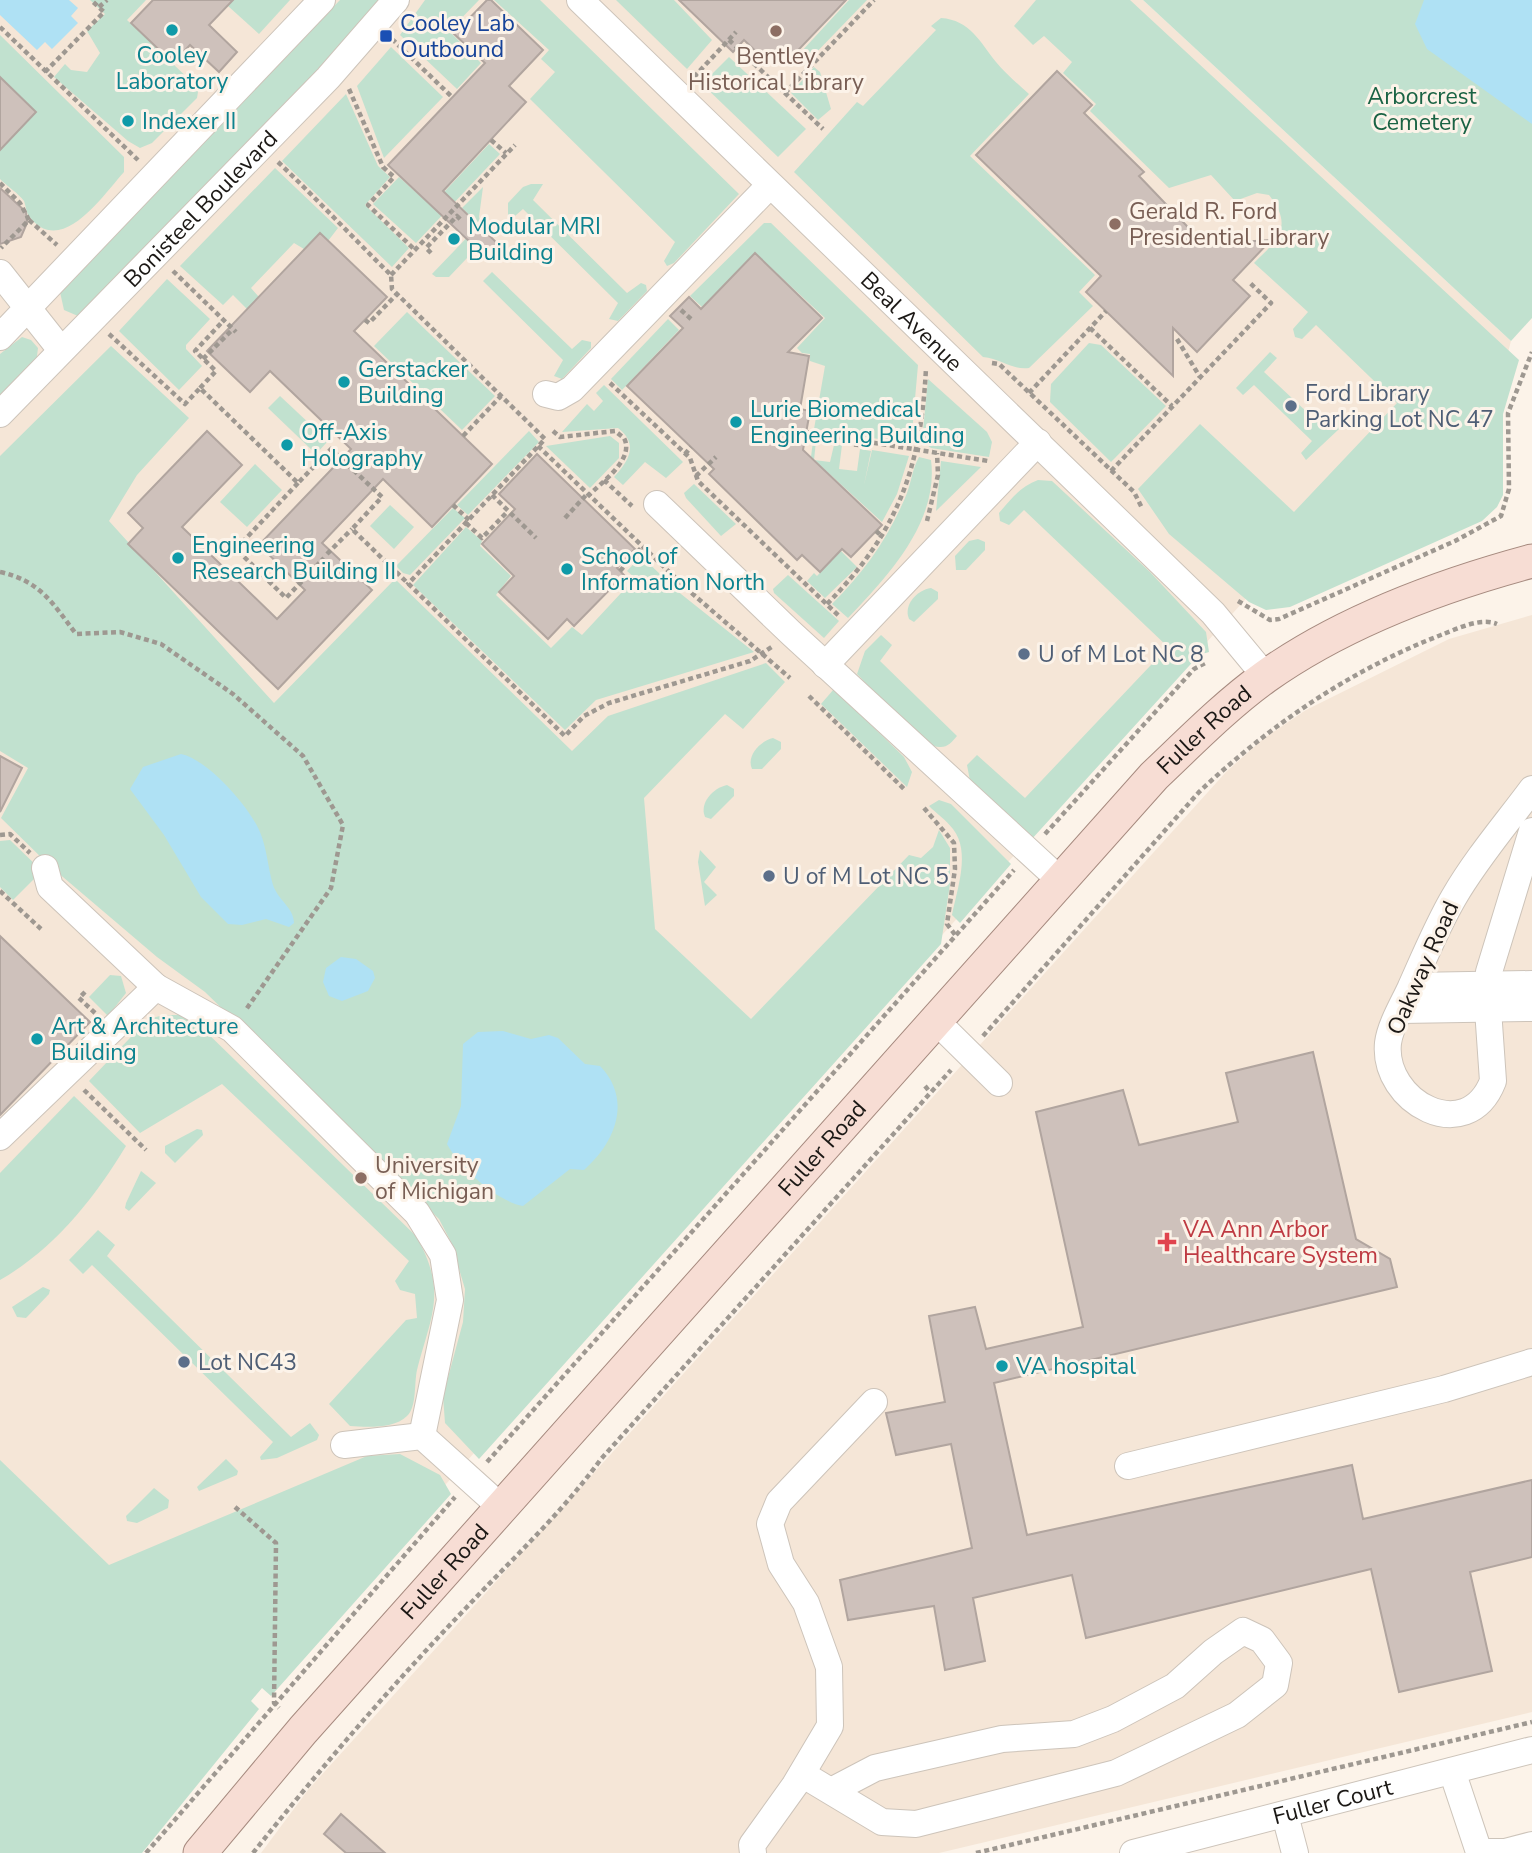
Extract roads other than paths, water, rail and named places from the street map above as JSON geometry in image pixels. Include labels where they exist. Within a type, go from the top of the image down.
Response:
[{"type":"main road","name":"Fuller Road","points":[[200,1853],[303,1730],[1154,776],[1220,713],[1266,677],[1336,634],[1412,599],[1532,561]]},
{"type":"street","points":[[0,337],[322,0]]},
{"type":"street","name":"Bonisteel Boulevard","points":[[0,414],[328,79],[396,0]]},
{"type":"street","name":"Beal Avenue","points":[[580,0],[1213,613],[1266,677]]},
{"type":"street","points":[[546,394],[558,397],[572,389],[770,185]]},
{"type":"street","points":[[0,273],[61,350]]},
{"type":"street","points":[[825,665],[1038,442]]},
{"type":"street","points":[[644,505],[791,633],[1060,881]]},
{"type":"street","name":"Oakway Road","points":[[1532,789],[1454,897],[1388,1042],[1392,1074],[1407,1096],[1432,1113],[1457,1115],[1475,1107],[1489,1093],[1493,1081],[1488,997],[1508,905],[1532,831]]},
{"type":"street","points":[[45,867],[50,887],[156,987],[232,1030],[417,1213],[443,1255],[450,1300],[422,1436]]},
{"type":"street","points":[[1401,1010],[1488,997],[1532,984]]},
{"type":"street","points":[[1412,986],[1488,997],[1532,1008]]},
{"type":"street","points":[[0,1137],[156,987]]},
{"type":"street","points":[[936,1021],[999,1083]]},
{"type":"street","points":[[1128,1466],[1444,1389],[1532,1362]]},
{"type":"street","points":[[753,1853],[752,1845],[802,1774],[830,1726],[829,1667],[806,1603],[781,1564],[770,1524],[779,1502],[874,1402]]},
{"type":"street","points":[[344,1445],[422,1436],[502,1508]]},
{"type":"street","points":[[802,1774],[833,1790],[882,1822],[916,1824],[1116,1773],[1237,1715],[1275,1685],[1279,1663],[1262,1640],[1243,1632],[1213,1652],[1175,1686],[1113,1719],[1074,1734],[1002,1739],[875,1768],[833,1790]]},
{"type":"street","name":"Fuller Court","points":[[1133,1853],[1532,1750]]},
{"type":"street","points":[[1452,1771],[1479,1852],[1505,1852],[1532,1845]]},
{"type":"street","points":[[1285,1815],[1295,1853]]},
{"type":"water","points":[[0,0],[69,0],[78,8],[71,16],[78,23],[52,49],[45,42],[37,50],[0,15]]},
{"type":"water","points":[[1424,0],[1532,0],[1532,124],[1427,49],[1415,24]]},
{"type":"water","points":[[181,754],[215,774],[255,821],[262,838],[273,885],[293,918],[294,923],[289,927],[266,919],[242,925],[228,924],[201,897],[164,835],[130,789],[143,767]]},
{"type":"water","points":[[341,957],[356,959],[373,971],[375,978],[368,991],[342,1001],[329,996],[323,982],[326,968]]},
{"type":"water","points":[[503,1031],[531,1039],[549,1035],[558,1038],[585,1064],[600,1066],[610,1079],[618,1107],[611,1134],[595,1159],[584,1170],[570,1169],[523,1206],[491,1191],[460,1163],[447,1144],[461,1106],[463,1044],[478,1032]]},
{"type":"place","name":"Cooley Laboratory","points":[[172,30]]},
{"type":"place","name":"Bentley Historical Library","points":[[776,31]]},
{"type":"place","name":"Cooley Lab Outbound","points":[[386,36]]},
{"type":"place","name":"Indexer II","points":[[128,121]]},
{"type":"place","name":"Gerald R. Ford Presidential Library","points":[[1115,224]]},
{"type":"place","name":"Modular MRI Building","points":[[454,239]]},
{"type":"place","name":"Gerstacker Building","points":[[344,382]]},
{"type":"place","name":"Ford Library Parking Lot NC 47","points":[[1291,406]]},
{"type":"place","name":"Lurie Biomedical Engineering Building","points":[[736,422]]},
{"type":"place","name":"Off-Axis Holography","points":[[287,445]]},
{"type":"place","name":"Engineering Research Building II","points":[[178,558]]},
{"type":"place","name":"School of Information North","points":[[567,569]]},
{"type":"place","name":"U of M Lot NC 8","points":[[1024,654]]},
{"type":"place","name":"U of M Lot NC 5","points":[[769,876]]},
{"type":"place","name":"Art & Architecture Building","points":[[37,1039]]},
{"type":"place","name":"University of Michigan","points":[[361,1178]]},
{"type":"place","name":"VA Ann Arbor Healthcare System","points":[[1167,1242]]},
{"type":"place","name":"Lot NC43","points":[[184,1362]]},
{"type":"place","name":"VA hospital","points":[[1002,1366]]},
{"type":"park label","name":"Arborcrest Cemetery","points":[[1422,109]]}]
